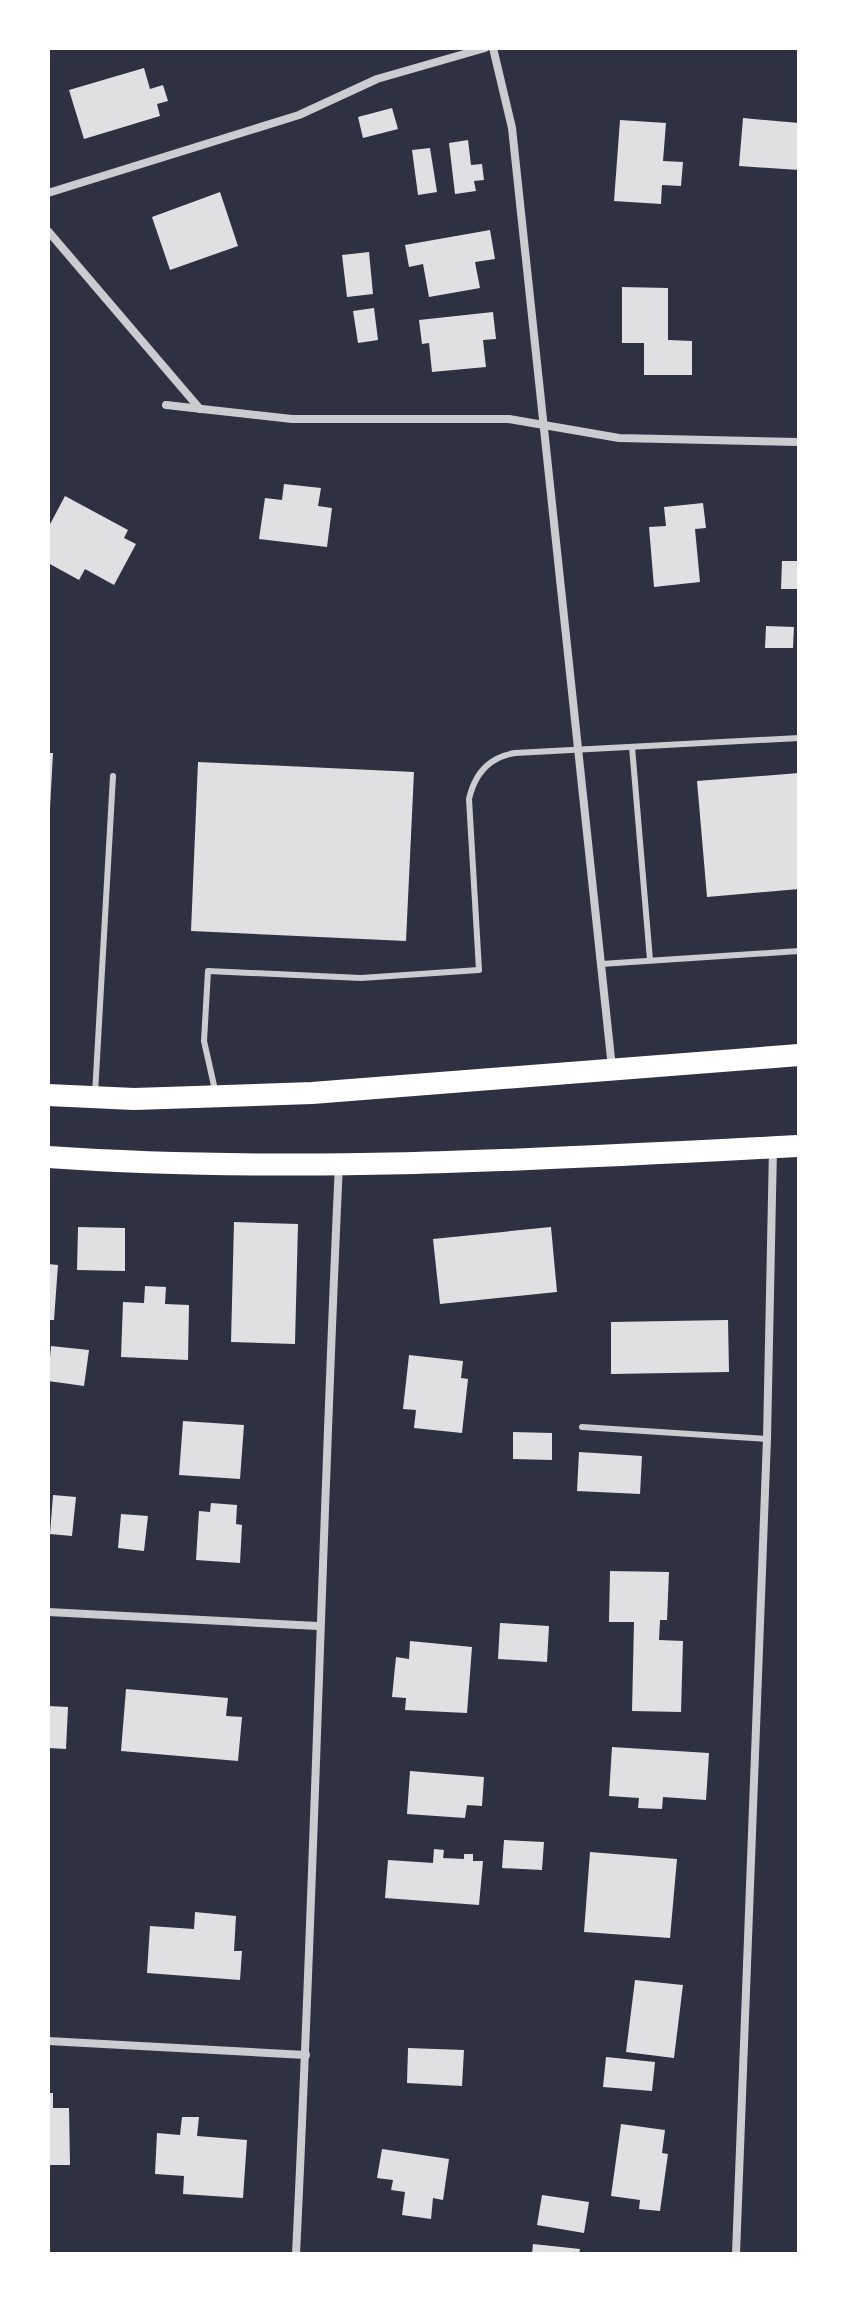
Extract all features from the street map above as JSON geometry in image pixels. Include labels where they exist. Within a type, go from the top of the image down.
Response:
[{"type":"highway","points":[[48,1095],[95,1098],[216,1097],[799,1055]]},
{"type":"highway","points":[[48,1157],[220,1164],[339,1164],[799,1146]]},
{"type":"street","points":[[48,193],[299,115],[377,79],[485,48]]},
{"type":"street","points":[[493,48],[512,128],[612,1070]]},
{"type":"street","points":[[48,231],[200,410]]},
{"type":"street","points":[[166,405],[292,419],[490,418],[619,438],[799,442]]},
{"type":"street","points":[[736,2254],[767,1439],[773,1147]]},
{"type":"street","points":[[296,2254],[306,2055],[318,1626],[339,1164]]},
{"type":"street","points":[[48,1612],[318,1626]]},
{"type":"street","points":[[48,2041],[306,2055]]},
{"type":"lane","points":[[216,1097],[204,1041],[208,971],[361,978],[479,970],[469,799],[476,776],[485,766],[505,755],[799,738]]},
{"type":"lane","points":[[632,747],[650,960]]},
{"type":"lane","points":[[95,1098],[113,776]]},
{"type":"lane","points":[[601,964],[799,951]]},
{"type":"lane","points":[[582,1427],[767,1439]]},
{"type":"building","points":[[144,68],[150,89],[163,85],[168,101],[157,104],[160,116],[84,139],[69,90]]},
{"type":"building","points":[[392,108],[398,129],[363,138],[358,117]]},
{"type":"building","points":[[743,118],[799,123],[799,170],[739,166]]},
{"type":"building","points":[[620,120],[666,123],[663,161],[683,162],[681,186],[662,185],[661,204],[614,201]]},
{"type":"building","points":[[468,140],[471,165],[482,164],[484,180],[474,181],[476,191],[455,194],[449,143]]},
{"type":"building","points":[[430,148],[437,192],[418,195],[412,150]]},
{"type":"building","points":[[220,192],[238,246],[170,270],[152,217]]},
{"type":"building","points":[[490,230],[495,259],[475,262],[480,288],[429,297],[423,264],[409,267],[405,245]]},
{"type":"building","points":[[369,252],[373,294],[347,297],[342,255]]},
{"type":"building","points":[[622,287],[668,288],[668,340],[692,341],[692,375],[644,375],[644,343],[622,343]]},
{"type":"building","points":[[374,308],[378,340],[358,343],[353,311]]},
{"type":"building","points":[[493,312],[496,339],[483,340],[486,367],[432,372],[429,343],[422,344],[419,320]]},
{"type":"building","points":[[284,484],[321,488],[318,506],[332,508],[327,547],[259,539],[265,498],[282,500]]},
{"type":"building","points":[[65,496],[128,530],[124,538],[136,544],[114,585],[85,569],[79,580],[48,563],[48,528]]},
{"type":"building","points":[[703,503],[706,528],[695,529],[700,582],[654,587],[649,527],[666,526],[664,507]]},
{"type":"building","points":[[782,561],[799,561],[799,589],[781,589]]},
{"type":"building","points":[[766,626],[794,627],[793,648],[765,648]]},
{"type":"building","points":[[48,753],[53,753],[50,808],[48,808]]},
{"type":"building","points":[[198,762],[414,772],[406,941],[191,931]]},
{"type":"building","points":[[799,773],[799,889],[707,897],[697,781]]},
{"type":"building","points":[[234,1222],[298,1224],[295,1344],[231,1342]]},
{"type":"building","points":[[78,1227],[125,1228],[125,1271],[77,1270]]},
{"type":"building","points":[[551,1227],[557,1292],[440,1304],[433,1239]]},
{"type":"building","points":[[48,1264],[58,1265],[54,1320],[48,1320]]},
{"type":"building","points":[[145,1286],[166,1287],[165,1304],[189,1305],[188,1360],[121,1357],[123,1302],[144,1303]]},
{"type":"building","points":[[728,1320],[729,1372],[611,1374],[611,1322]]},
{"type":"building","points":[[51,1346],[89,1350],[84,1386],[48,1381]]},
{"type":"building","points":[[409,1355],[463,1361],[461,1378],[468,1379],[462,1433],[414,1428],[416,1410],[403,1409]]},
{"type":"building","points":[[183,1421],[244,1425],[240,1479],[179,1475]]},
{"type":"building","points":[[513,1432],[552,1433],[552,1460],[513,1459]]},
{"type":"building","points":[[579,1452],[642,1456],[640,1494],[577,1491]]},
{"type":"building","points":[[53,1495],[76,1497],[72,1536],[50,1534]]},
{"type":"building","points":[[211,1503],[237,1505],[236,1524],[242,1525],[240,1563],[196,1560],[199,1511],[210,1512]]},
{"type":"building","points":[[121,1514],[148,1516],[144,1551],[118,1548]]},
{"type":"building","points":[[610,1571],[669,1572],[667,1620],[660,1620],[659,1640],[683,1641],[681,1712],[632,1711],[634,1622],[609,1622]]},
{"type":"building","points":[[500,1623],[549,1626],[547,1662],[498,1659]]},
{"type":"building","points":[[410,1641],[472,1647],[467,1713],[405,1710],[406,1698],[392,1697],[396,1657],[409,1659]]},
{"type":"building","points":[[126,1689],[228,1698],[226,1716],[242,1717],[238,1761],[121,1751]]},
{"type":"building","points":[[48,1706],[68,1707],[66,1749],[48,1748]]},
{"type":"building","points":[[612,1747],[709,1753],[706,1800],[663,1797],[662,1809],[638,1808],[639,1798],[609,1796]]},
{"type":"building","points":[[410,1771],[484,1777],[482,1806],[467,1805],[465,1818],[407,1814]]},
{"type":"building","points":[[504,1840],[544,1842],[542,1870],[502,1868]]},
{"type":"building","points":[[434,1849],[444,1850],[443,1858],[464,1859],[464,1854],[473,1854],[473,1861],[483,1861],[479,1905],[385,1898],[388,1860],[433,1863]]},
{"type":"building","points":[[590,1852],[677,1859],[670,1938],[584,1932]]},
{"type":"building","points":[[195,1912],[236,1916],[234,1951],[242,1951],[240,1980],[147,1973],[150,1926],[194,1929]]},
{"type":"building","points":[[635,1980],[683,1985],[674,2058],[626,2052]]},
{"type":"building","points":[[408,2048],[464,2050],[462,2086],[407,2083]]},
{"type":"building","points":[[606,2057],[655,2062],[652,2091],[603,2087]]},
{"type":"building","points":[[48,2093],[53,2093],[53,2108],[69,2108],[70,2165],[48,2165]]},
{"type":"building","points":[[182,2117],[199,2117],[197,2136],[247,2140],[243,2198],[183,2194],[184,2176],[155,2174],[157,2133],[180,2135]]},
{"type":"building","points":[[621,2124],[665,2130],[662,2153],[668,2154],[660,2211],[639,2209],[640,2200],[611,2196]]},
{"type":"building","points":[[382,2149],[449,2159],[443,2200],[433,2198],[431,2219],[402,2215],[405,2192],[391,2190],[393,2180],[377,2178]]},
{"type":"building","points":[[542,2195],[589,2202],[584,2233],[537,2225]]},
{"type":"building","points":[[533,2244],[580,2249],[579,2254],[532,2254]]}]
